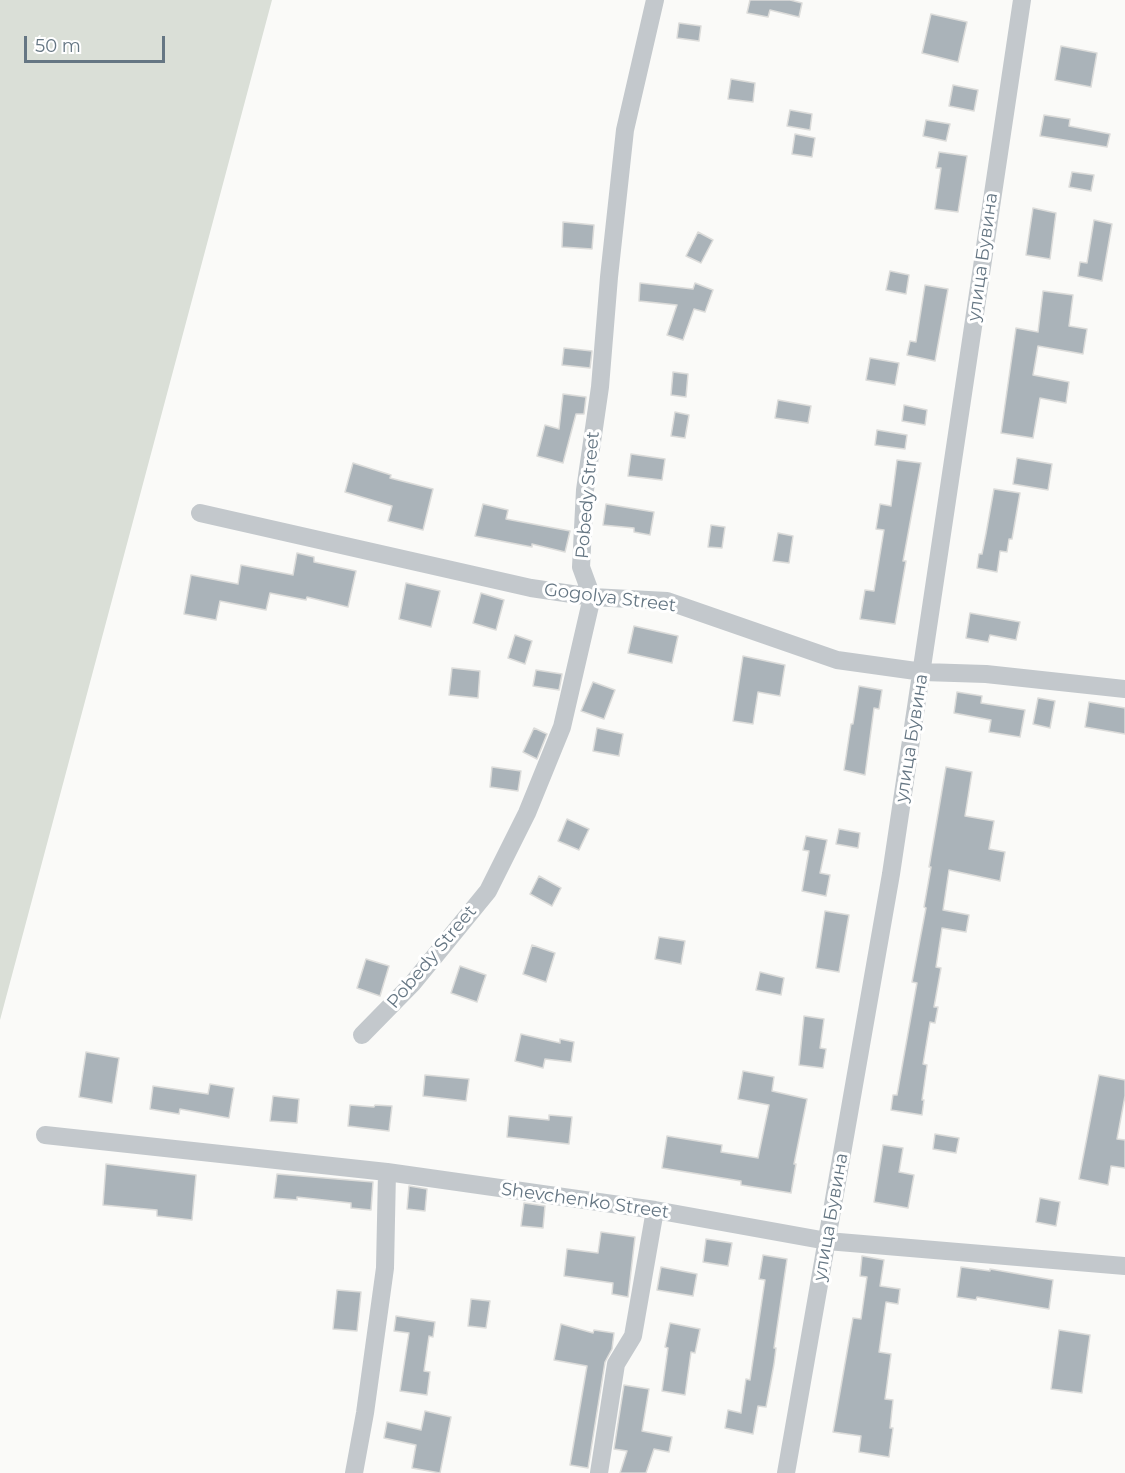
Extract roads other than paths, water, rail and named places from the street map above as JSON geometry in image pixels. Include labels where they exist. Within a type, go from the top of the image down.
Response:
[{"type":"street","name":"Pobedy Street","points":[[362,1035],[412,984],[488,891],[527,813],[562,727],[592,597],[581,567],[585,490],[600,387],[609,277],[626,130],[655,0]]},
{"type":"street","name":"улица Бувина","points":[[786,1473],[891,874],[1022,0]]},
{"type":"street","name":"Gogolya Street","points":[[201,513],[531,588],[592,597],[667,601],[837,660],[922,672],[986,674],[1125,689]]},
{"type":"street","name":"Shevchenko Street","points":[[45,1135],[387,1172],[656,1210],[827,1241],[1125,1266]]},
{"type":"street","points":[[354,1473],[365,1413],[384,1268],[387,1172]]},
{"type":"street","points":[[599,1473],[616,1364],[633,1336],[656,1210]]}]
